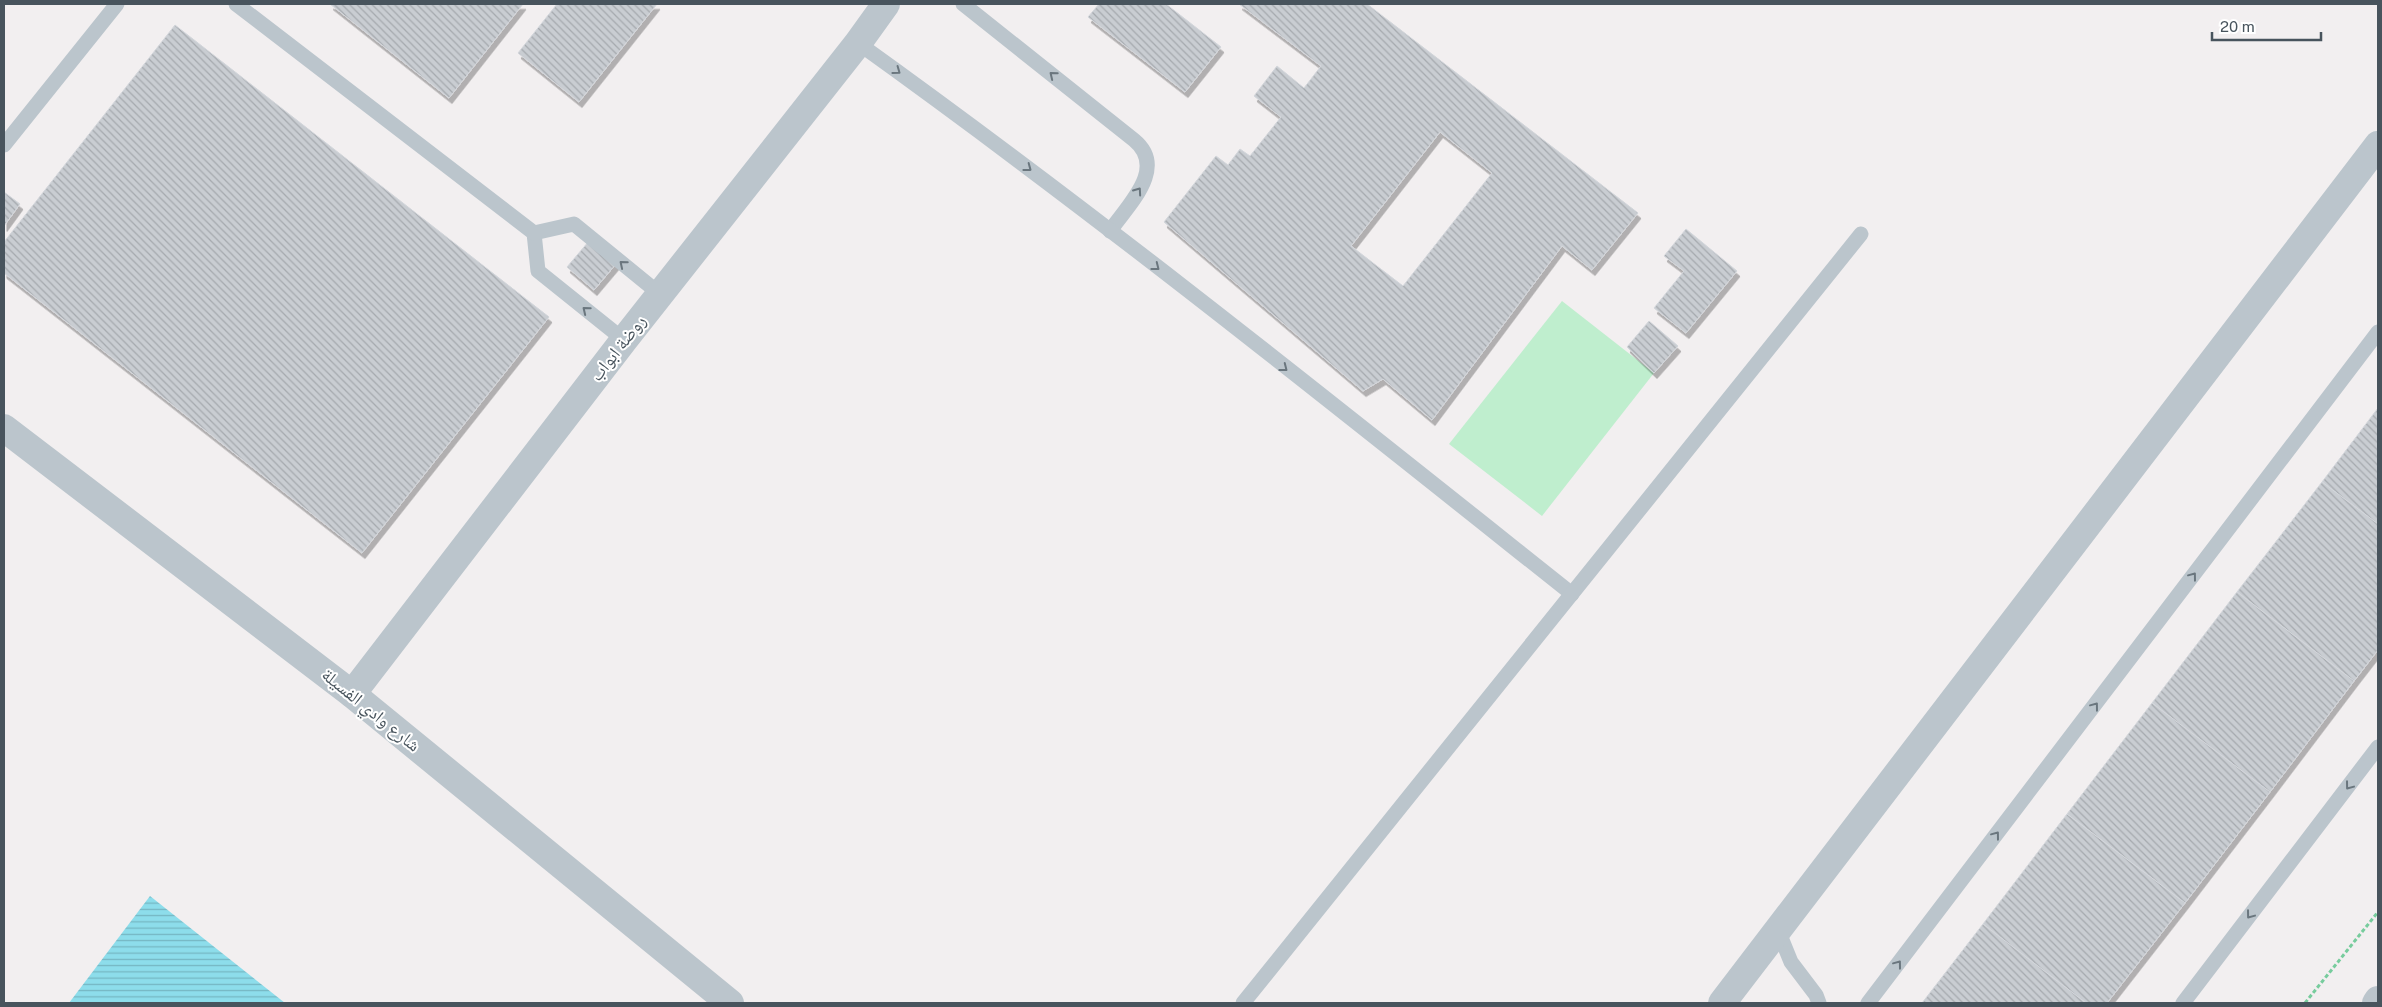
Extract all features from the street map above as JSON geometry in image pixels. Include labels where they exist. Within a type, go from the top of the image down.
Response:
[{"type":"street","name":"روضة ابواب","points":[[352,694],[624,340],[661,296],[858,43],[886,4]]},
{"type":"street","points":[[1722,1003],[2378,144]]},
{"type":"street","name":"شارع وادي الفسيلة","points":[[4,428],[352,694],[730,1003]]},
{"type":"lane","points":[[4,145],[117,4]]},
{"type":"lane","points":[[236,4],[534,233],[538,271],[624,340]]},
{"type":"lane","points":[[963,4],[1134,140],[1146,152],[1148,160],[1147,178],[1110,231]]},
{"type":"lane","points":[[858,43],[952,111],[1110,231],[1572,594]]},
{"type":"lane","points":[[534,233],[574,224],[661,296]]},
{"type":"lane","points":[[1242,1003],[1861,234]]},
{"type":"lane","points":[[1868,1003],[2378,332]]},
{"type":"lane","points":[[2183,1003],[2378,747]]},
{"type":"lane","points":[[1778,930],[1791,962],[1816,995],[1819,1003]]},
{"type":"path","points":[[2305,1003],[2378,912]]},
{"type":"green space","points":[[1562,301],[1654,373],[1542,516],[1449,444]]},
{"type":"water","points":[[150,896],[285,1003],[69,1003]]},
{"type":"building","points":[[330,4],[523,4],[449,98]]},
{"type":"building","points":[[557,4],[657,4],[579,102],[518,53]]},
{"type":"building","points":[[1099,4],[1166,4],[1221,47],[1185,92],[1088,17]]},
{"type":"building","points":[[1239,4],[1367,4],[1638,213],[1592,270],[1562,246],[1432,420],[1383,379],[1363,391],[1164,222],[1216,156],[1228,165],[1240,149],[1250,156],[1281,117],[1254,96],[1277,66],[1304,88],[1321,66]],"holes":[[[1440,132],[1492,173],[1403,286],[1351,246]]]},
{"type":"building","points":[[175,25],[549,317],[362,553],[4,273],[4,242]]},
{"type":"building","points":[[4,192],[20,204],[4,226]]},
{"type":"building","points":[[1686,229],[1737,271],[1686,333],[1654,308],[1684,271],[1664,256]]},
{"type":"building","points":[[589,241],[616,264],[594,290],[567,267]]},
{"type":"building","points":[[1649,321],[1678,346],[1654,373],[1627,347]]},
{"type":"building","points":[[2378,408],[2378,524],[2322,482]]},
{"type":"building","points":[[2322,482],[2378,524],[2378,650],[2354,681],[2237,592]]},
{"type":"building","points":[[2237,592],[2354,681],[2270,792],[2152,703]]},
{"type":"building","points":[[2152,703],[2270,792],[2185,903],[2067,814]]},
{"type":"building","points":[[2067,814],[2185,903],[2107,1003],[2086,1003],[1983,924]]},
{"type":"building","points":[[1983,924],[2086,1003],[1922,1003]]}]
